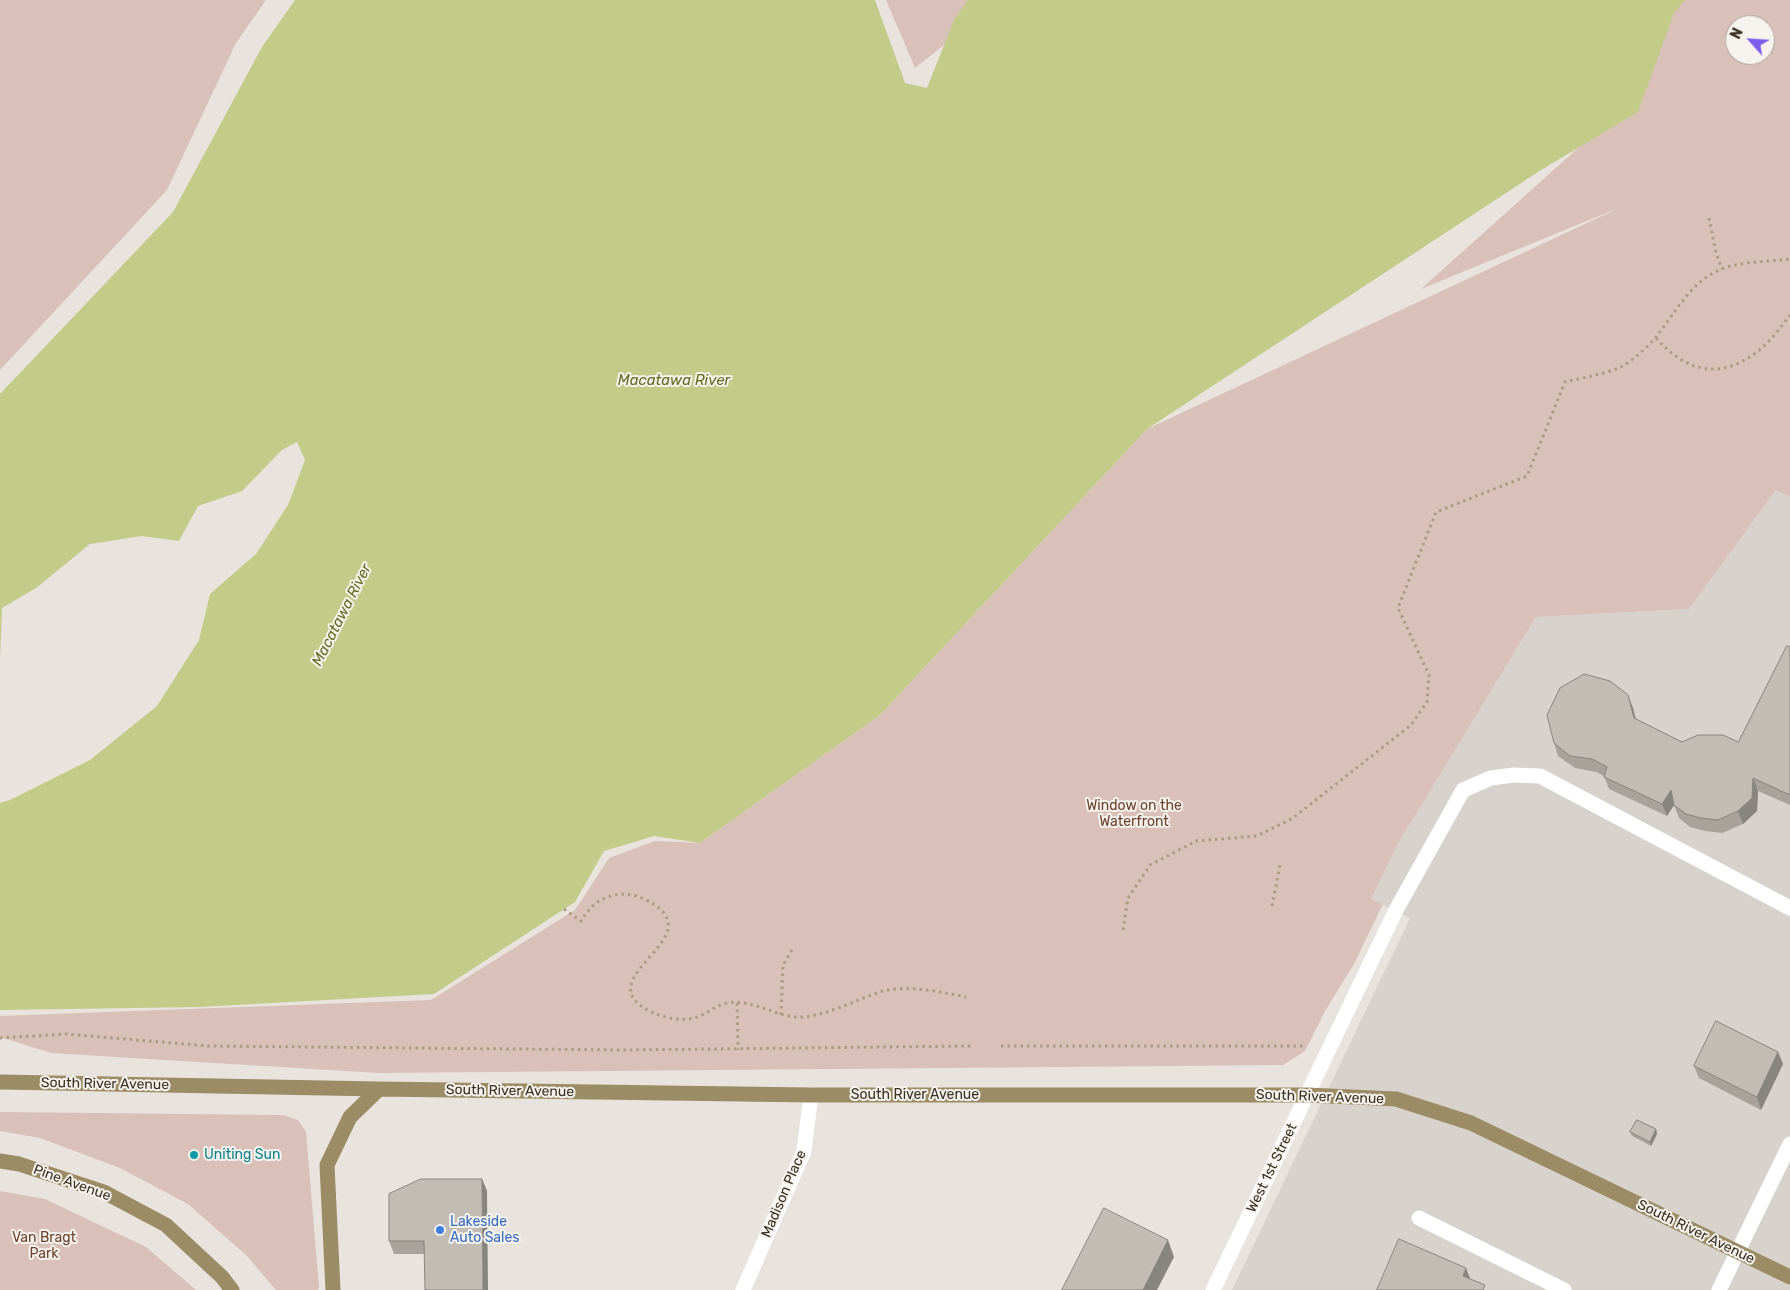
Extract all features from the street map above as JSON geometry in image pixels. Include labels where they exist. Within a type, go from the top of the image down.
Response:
[{"type":"main road","name":"South River Avenue","points":[[0,1082],[379,1090],[811,1095],[1307,1095],[1396,1099],[1471,1123],[1790,1277]]},
{"type":"main road","points":[[333,1290],[328,1165],[350,1117],[379,1090]]},
{"type":"main road","name":"Pine Avenue","points":[[0,1161],[19,1164],[104,1192],[166,1225],[222,1277],[232,1290]]},
{"type":"street","name":"West 1st Street","points":[[1213,1290],[1396,910],[1463,790],[1491,778],[1514,775],[1540,776],[1790,908]]},
{"type":"street","name":"Madison Place","points":[[743,1290],[804,1151],[811,1095]]},
{"type":"street","points":[[1719,1290],[1790,1144]]},
{"type":"street","points":[[1419,1218],[1564,1290]]},
{"type":"path","points":[[1709,218],[1716,254],[1722,269]]},
{"type":"path","points":[[1123,930],[1128,898],[1150,865],[1196,841],[1257,836],[1293,818],[1411,725],[1427,702],[1429,675],[1398,608],[1436,512],[1527,476],[1565,382],[1621,366],[1656,338],[1688,295],[1703,280],[1722,269],[1790,259]]},
{"type":"path","points":[[1656,338],[1666,349],[1682,360],[1702,369],[1717,369],[1735,364],[1756,352],[1772,338],[1790,315]]},
{"type":"path","points":[[1272,906],[1280,865]]},
{"type":"path","points":[[564,909],[580,921],[589,909],[601,899],[615,894],[630,894],[643,898],[662,910],[667,921],[668,931],[663,943],[634,976],[631,996],[644,1009],[661,1016],[679,1020],[697,1017],[717,1006],[737,1003],[753,1004],[781,1015],[804,1017],[843,1008],[882,991],[909,989],[966,997]]},
{"type":"path","points":[[781,1015],[783,1003],[783,965],[794,947]]},
{"type":"path","points":[[737,1003],[738,1050]]},
{"type":"path","points":[[0,1038],[66,1034],[208,1046],[738,1050],[972,1046]]},
{"type":"path","points":[[1001,1046],[1304,1046]]},
{"type":"shaded area","points":[[1776,490],[1790,497],[1790,1290],[1232,1290],[1410,918],[1371,899],[1399,842],[1536,617],[1689,609]]},
{"type":"green space","points":[[0,0],[266,0],[236,43],[167,190],[0,370]]},
{"type":"green space","points":[[886,0],[1001,0],[915,68]]},
{"type":"green space","name":"Window on the Waterfront","points":[[1669,0],[1790,0],[1790,497],[1776,490],[1689,609],[1536,617],[1399,842],[1371,899],[1383,904],[1354,964],[1325,1011],[1305,1051],[1283,1065],[378,1073],[51,1053],[0,1037],[0,1016],[431,1000],[575,910],[609,858],[655,841],[700,843],[880,715],[1147,429],[1621,207],[1421,289],[1626,105]]},
{"type":"green space","points":[[0,1112],[283,1115],[298,1120],[306,1132],[318,1290],[276,1290],[246,1255],[188,1204],[120,1168],[40,1138],[0,1131]]},
{"type":"green space","name":"Van Bragt Park","points":[[0,1191],[45,1199],[146,1247],[196,1290],[0,1290]]},
{"type":"water","name":"Macatawa River","points":[[295,0],[875,0],[905,83],[927,88],[954,20],[968,0],[1685,0],[1674,13],[1638,112],[1541,170],[1147,429],[880,715],[700,843],[654,836],[604,851],[575,902],[434,994],[200,1007],[0,1010],[0,803],[10,800],[90,760],[157,706],[199,640],[210,594],[256,554],[288,505],[305,460],[297,442],[282,450],[242,491],[198,506],[179,541],[142,536],[90,544],[36,588],[2,608],[0,660],[0,394],[173,212],[262,47]]},
{"type":"building","points":[[1787,646],[1790,647],[1790,795],[1753,778],[1752,798],[1738,811],[1718,820],[1701,818],[1686,814],[1674,805],[1671,790],[1662,804],[1604,777],[1607,767],[1592,759],[1570,756],[1554,743],[1547,715],[1560,688],[1584,674],[1610,681],[1628,695],[1634,718],[1682,742],[1698,735],[1723,735],[1738,742]]},
{"type":"building","points":[[1716,1021],[1778,1052],[1757,1097],[1694,1066]]},
{"type":"building","points":[[1637,1120],[1656,1129],[1650,1142],[1630,1132]]},
{"type":"building","name":"Lakeside Auto Sales","points":[[421,1179],[482,1179],[483,1290],[425,1290],[424,1241],[389,1241],[389,1194]]},
{"type":"building","points":[[1104,1208],[1168,1240],[1143,1290],[1062,1290]]},
{"type":"building","points":[[1399,1239],[1466,1268],[1463,1276],[1485,1285],[1483,1290],[1377,1290]]},
{"type":"place","name":"Uniting Sun","points":[[194,1155]]},
{"type":"place","name":"Lakeside Auto Sales","points":[[440,1230]]}]
